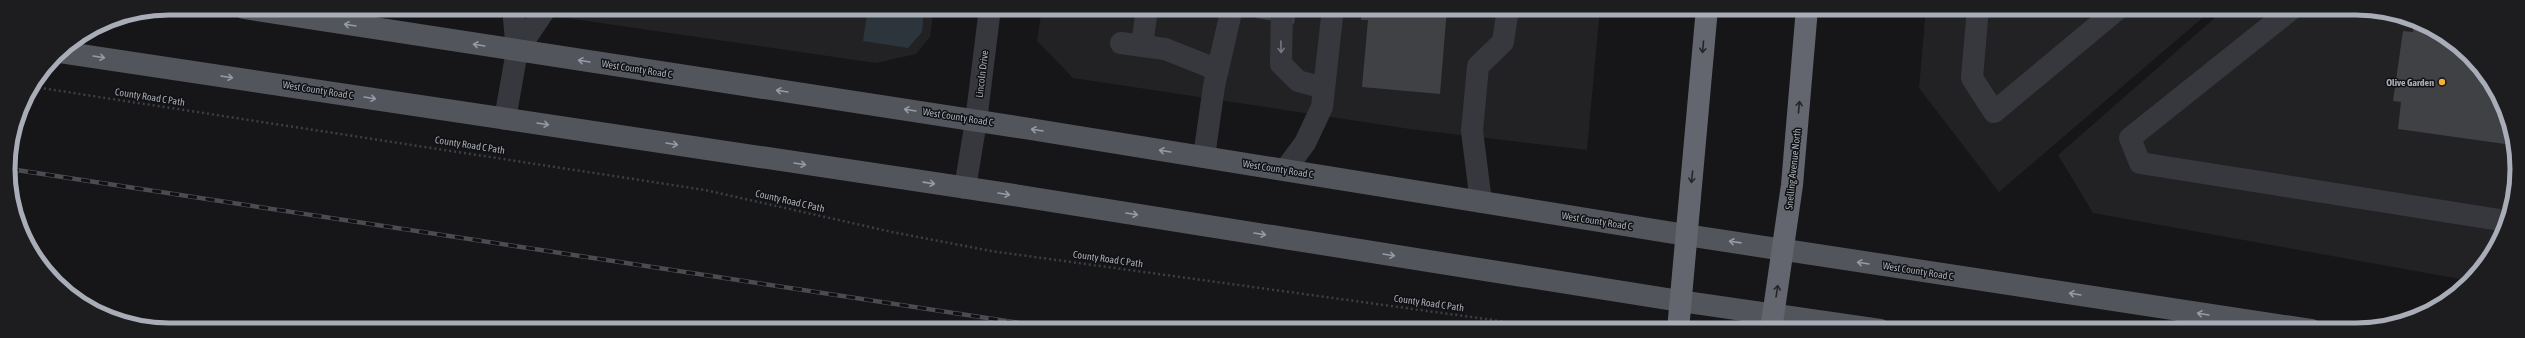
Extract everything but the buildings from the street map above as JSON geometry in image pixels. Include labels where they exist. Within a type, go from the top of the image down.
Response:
[{"type":"highway","points":[[1678,323],[1706,15]]},
{"type":"highway","name":"Snelling Avenue North","points":[[1772,322],[1784,249],[1792,185],[1806,15]]},
{"type":"main road","name":"West County Road C","points":[[288,15],[976,120],[1686,235],[2265,323]]},
{"type":"main road","name":"West County Road C","points":[[67,53],[965,188],[1680,301],[1772,322],[1786,323]]},
{"type":"street","points":[[505,119],[517,51],[514,15]]},
{"type":"street","points":[[517,51],[541,15]]},
{"type":"street","name":"Lincoln Drive","points":[[965,188],[976,120],[989,15]]},
{"type":"street","points":[[1142,46],[1146,15]]},
{"type":"street","points":[[1204,157],[1218,70],[1230,15]]},
{"type":"street","points":[[1282,15],[1281,64],[1298,81],[1324,88]]},
{"type":"street","points":[[1285,170],[1305,143],[1322,107],[1332,15]]},
{"type":"street","points":[[1481,202],[1472,131],[1478,66],[1503,42],[1507,15]]},
{"type":"street","points":[[1977,15],[1972,78],[1994,112],[2112,15]]},
{"type":"street","points":[[2284,15],[2130,138],[2140,163],[2501,220]]},
{"type":"street","points":[[1121,43],[1165,49],[1218,70]]},
{"type":"path","name":"County Road C Path","points":[[38,88],[705,190],[892,232],[991,251],[1508,323]]},
{"type":"shaded area","points":[[545,15],[933,15],[930,37],[916,54],[876,63]]},
{"type":"shaded area","points":[[867,15],[923,15],[922,32],[908,48],[863,41]]},
{"type":"shaded area","points":[[1041,15],[1599,15],[1587,150],[1410,129],[1073,78],[1037,41]]},
{"type":"shaded area","points":[[1925,15],[2206,15],[1999,192],[1919,88]]},
{"type":"shaded area","points":[[2218,15],[2366,15],[2396,20],[2424,31],[2442,41],[2458,53],[2472,67],[2484,83],[2502,119],[2509,149],[2510,179],[2505,209],[2494,237],[2484,255],[2463,280],[2093,213],[2058,155]]},
{"type":"railway","points":[[15,170],[1019,323]]},
{"type":"place","name":"Olive Garden","points":[[2442,82]]}]
